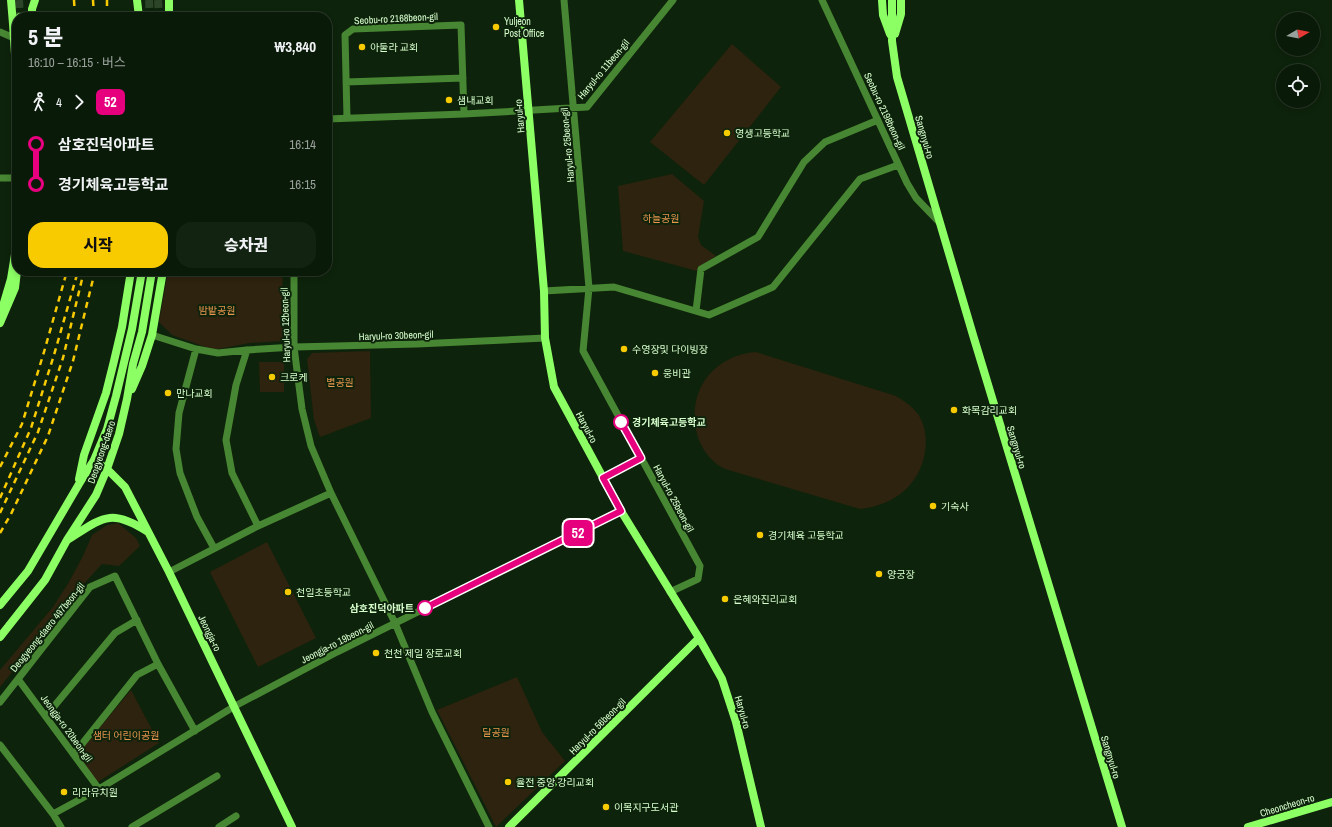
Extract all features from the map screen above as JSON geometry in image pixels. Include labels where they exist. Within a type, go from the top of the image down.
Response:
[{"type":"street","points":[[11,0],[13,12]]},
{"type":"street","points":[[32,12],[35,0]]},
{"type":"street","points":[[137,0],[138,12]]},
{"type":"street","points":[[169,0],[169,12]]},
{"type":"street","name":"Haryul-ro","points":[[519,0],[544,291],[545,338],[554,387],[621,511],[722,678],[736,722],[761,827]]},
{"type":"street","name":"Haryul-ro 25beon-gil","points":[[564,0],[589,288],[583,351],[700,566],[698,579],[670,592]]},
{"type":"street","name":"Haryul-ro 11beon-gil","points":[[528,111],[586,106],[672,0]]},
{"type":"street","name":"Seobu-ro 2198beon-gil","points":[[822,0],[907,183],[916,198],[940,224]]},
{"type":"street","points":[[882,0],[884,15],[892,41]]},
{"type":"street","name":"Sangnyul-ro","points":[[892,0],[892,41],[897,77],[1122,827]]},
{"type":"street","points":[[892,41],[901,14],[901,0]]},
{"type":"street","name":"Seobu-ro 2168beon-gil","points":[[347,118],[345,35],[353,29],[460,25],[462,78]]},
{"type":"street","points":[[0,32],[12,37]]},
{"type":"street","points":[[346,82],[462,78],[464,114]]},
{"type":"street","points":[[332,119],[528,111]]},
{"type":"street","points":[[696,311],[701,269],[758,237],[804,162],[825,142],[878,120]]},
{"type":"street","points":[[544,291],[614,287],[709,315],[774,288],[860,179],[898,165]]},
{"type":"street","points":[[0,178],[12,178]]},
{"type":"street","points":[[0,316],[12,273]]},
{"type":"street","points":[[0,323],[15,288],[18,276]]},
{"type":"street","points":[[79,484],[84,455],[106,392],[114,361],[122,327],[130,276]]},
{"type":"street","name":"Deogyeong-daero","points":[[0,605],[28,571],[94,460],[107,429],[116,396],[132,329],[141,276]]},
{"type":"street","name":"Deogyeong-daero","points":[[0,637],[44,580],[67,540],[96,495],[107,469],[119,434],[133,364],[142,332],[151,276]]},
{"type":"street","points":[[127,399],[142,366],[152,335],[162,276]]},
{"type":"street","name":"Haryul-ro 12beon-gil","points":[[294,276],[294,347],[302,409],[311,446],[331,493],[395,623],[432,712],[489,827]]},
{"type":"street","name":"Haryul-ro 30beon-gil","points":[[152,335],[196,349],[218,353],[294,347],[417,344],[545,338]]},
{"type":"street","points":[[196,349],[179,413],[176,449],[182,479],[197,517],[214,548]]},
{"type":"street","points":[[247,350],[236,385],[226,440],[232,473],[258,526]]},
{"type":"street","points":[[603,478],[641,458]]},
{"type":"street","name":"Jeongja-ro","points":[[94,460],[107,469],[125,487],[149,532],[235,706],[292,827]]},
{"type":"street","points":[[169,572],[258,526],[331,493]]},
{"type":"street","name":"Jeongja-ro 19beon-gil","points":[[235,706],[337,652],[621,511]]},
{"type":"street","points":[[67,540],[97,520],[116,517],[135,523],[149,532]]},
{"type":"street","name":"Deogyeong-daero 497beon-gil","points":[[0,702],[90,587],[115,576],[158,664],[195,731]]},
{"type":"street","points":[[46,716],[115,633],[137,620]]},
{"type":"street","name":"Haryul-ro 56beon-gil","points":[[509,827],[699,638]]},
{"type":"street","points":[[74,754],[137,675],[158,664]]},
{"type":"street","name":"Jeongja-ro 20beon-gil","points":[[18,679],[99,789]]},
{"type":"street","points":[[53,814],[99,789],[235,706]]},
{"type":"street","points":[[0,744],[53,814],[61,827]]},
{"type":"street","points":[[132,827],[217,776]]},
{"type":"street","name":"Cheoncheon-ro","points":[[1248,827],[1332,802]]},
{"type":"street","points":[[219,827],[236,816]]},
{"type":"green space","points":[[732,44],[781,87],[704,185],[650,142]]},
{"type":"green space","name":"하늘공원","points":[[672,174],[704,201],[698,237],[701,245],[716,256],[697,268],[697,271],[623,251],[618,186]]},
{"type":"green space","name":"밤밭공원","points":[[167,276],[283,276],[284,341],[249,343],[214,350],[172,335],[159,322]]},
{"type":"green space","name":"별공원","points":[[370,351],[371,418],[320,437],[314,420],[307,359],[312,353]]},
{"type":"green space","points":[[756,352],[896,396],[911,406],[923,423],[926,444],[922,465],[912,483],[900,494],[889,501],[872,507],[860,509],[725,469],[714,462],[705,452],[699,440],[695,414],[696,400],[701,387],[708,376],[718,366],[736,356]]},
{"type":"green space","name":"크로케","points":[[259,362],[284,362],[284,392],[260,392]]},
{"type":"green space","points":[[118,523],[136,538],[140,546],[119,566],[102,564],[72,597],[0,687],[0,670],[53,607],[69,582],[92,535],[107,525]]},
{"type":"green space","points":[[267,542],[316,638],[258,667],[210,572]]},
{"type":"green space","name":"달공원","points":[[517,677],[542,732],[565,761],[496,827],[437,710]]},
{"type":"green space","name":"샘터 어린이공원","points":[[131,690],[159,743],[98,782],[77,755]]},
{"type":"tunnel","points":[[19,0],[20,12]]},
{"type":"tunnel","points":[[149,0],[150,12]]},
{"type":"tunnel","points":[[158,0],[159,12]]},
{"type":"railway","points":[[74,0],[75,12]]},
{"type":"railway","points":[[93,0],[94,12]]},
{"type":"railway","points":[[107,0],[107,12]]},
{"type":"railway","points":[[0,467],[22,424],[66,276]]},
{"type":"railway","points":[[0,498],[31,428],[77,276]]},
{"type":"railway","points":[[0,513],[38,432],[63,358],[83,276]]},
{"type":"railway","points":[[0,533],[11,514],[48,436],[73,361],[94,276]]},
{"type":"bus line","name":"52","points":[[425,608],[621,511],[603,478],[641,458],[621,422]]},
{"type":"place","name":"Yuljeon Post Office","points":[[496,27]]},
{"type":"place","name":"아둘라 교회","points":[[362,47]]},
{"type":"place","name":"샘내교회","points":[[449,100]]},
{"type":"place","name":"영생고등학교","points":[[727,133]]},
{"type":"place","name":"수영장및 다이빙장","points":[[624,349]]},
{"type":"place","name":"웅비관","points":[[655,373]]},
{"type":"place","name":"크로케","points":[[272,377]]},
{"type":"place","name":"만나교회","points":[[168,393]]},
{"type":"place","name":"화목감리교회","points":[[954,410]]},
{"type":"place","name":"경기체육고등학교","points":[[621,422]]},
{"type":"place","name":"기숙사","points":[[933,506]]},
{"type":"place","name":"경기체육 고등학교","points":[[760,535]]},
{"type":"place","name":"양궁장","points":[[879,574]]},
{"type":"place","name":"천일초등학교","points":[[288,592]]},
{"type":"place","name":"은혜와진리교회","points":[[725,599]]},
{"type":"place","name":"삼호진덕아파트","points":[[425,608]]},
{"type":"place","name":"천천 제일 장로교회","points":[[376,653]]},
{"type":"place","name":"율전 중앙 강리교회","points":[[508,782]]},
{"type":"place","name":"리라유치원","points":[[64,792]]},
{"type":"place","name":"이목지구도서관","points":[[606,807]]}]
